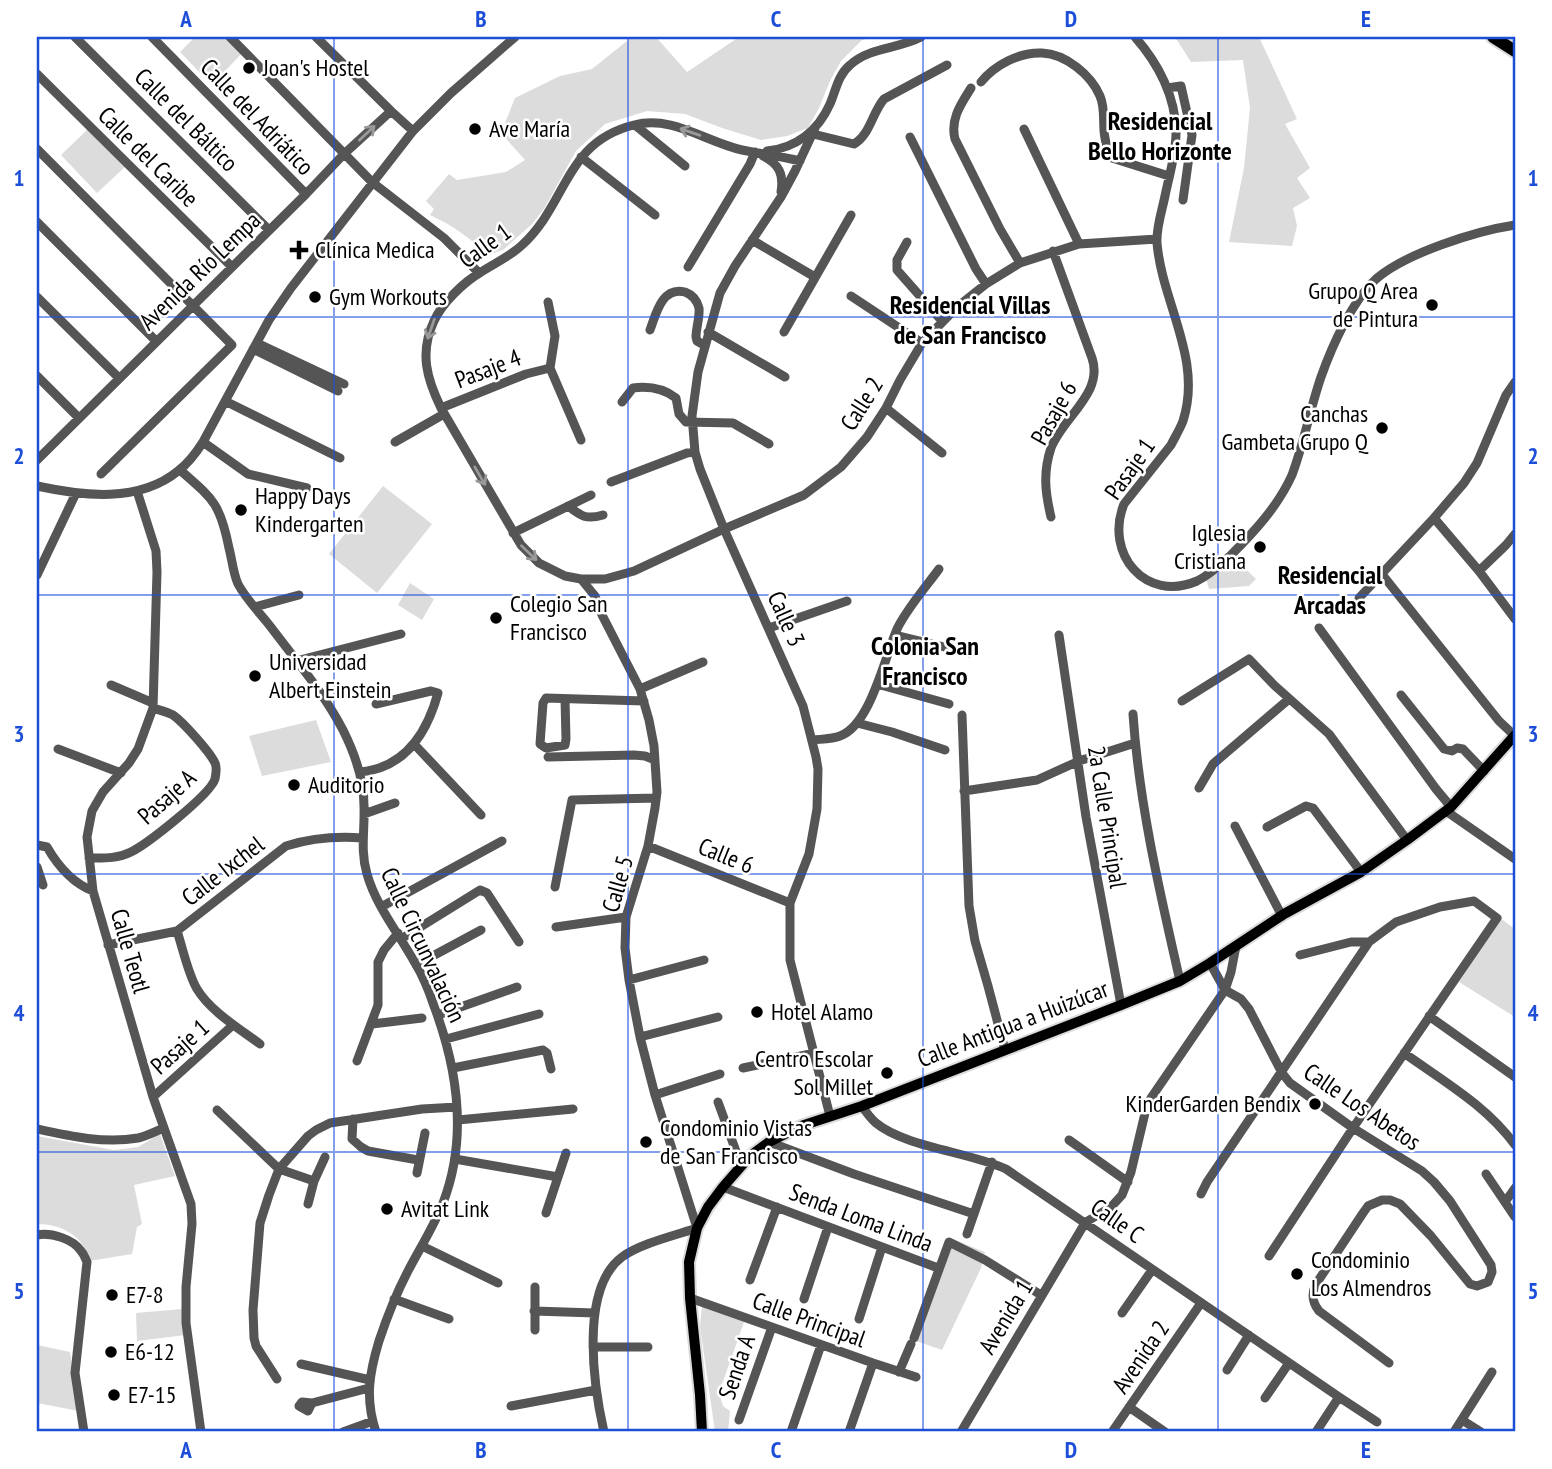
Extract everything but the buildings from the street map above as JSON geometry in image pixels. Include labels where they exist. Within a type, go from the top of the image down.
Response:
[{"type":"highway","points":[[1493,37],[1515,51]]},
{"type":"main road","name":"Calle Antigua a Huizúcar","points":[[702,1432],[689,1262],[697,1228],[708,1207],[741,1165],[769,1142],[792,1130],[862,1106],[1180,981],[1282,916],[1361,872],[1407,840],[1449,809],[1515,736]]},
{"type":"street","name":"Calle del Báltico","points":[[75,37],[269,230]]},
{"type":"street","name":"Calle del Adriático","points":[[152,37],[306,194]]},
{"type":"street","points":[[229,37],[372,182],[444,238],[479,273]]},
{"type":"street","points":[[316,37],[413,131]]},
{"type":"street","points":[[37,486],[76,494],[137,491],[158,484],[180,470],[204,442],[257,347],[269,320],[372,182],[442,100],[515,37]]},
{"type":"street","points":[[800,161],[841,75],[850,64],[870,52],[898,46],[921,37]]},
{"type":"street","name":"Pasaje 1","points":[[1135,37],[1154,62],[1167,88],[1174,114],[1176,135],[1157,239],[1159,263],[1188,365],[1183,421],[1171,445],[1124,504],[1120,514],[1118,528],[1124,558],[1145,578],[1164,586],[1199,580],[1218,567],[1263,521],[1285,489],[1297,461],[1321,376],[1340,332],[1350,311],[1376,279],[1403,261],[1458,239],[1515,225]]},
{"type":"street","points":[[981,82],[993,69],[1022,55],[1043,53],[1068,62],[1086,75],[1096,87],[1104,107],[1104,137],[1112,158],[1169,176]]},
{"type":"street","points":[[814,131],[854,144],[863,140],[877,107],[884,99],[947,65]]},
{"type":"street","name":"Calle del Caribe","points":[[37,74],[232,267]]},
{"type":"street","points":[[1167,88],[1181,86],[1192,135],[1183,200]]},
{"type":"street","points":[[971,88],[957,110],[955,139],[1000,229],[1020,262]]},
{"type":"street","name":"Avenida Río Lempa","points":[[38,458],[344,154],[391,111]]},
{"type":"street","name":"Calle 1","points":[[581,579],[565,576],[539,563],[524,550],[442,411],[427,376],[426,353],[430,329],[441,307],[479,273],[523,245],[547,216],[571,170],[605,136],[635,125],[657,123],[741,150],[800,161]]},
{"type":"street","points":[[635,125],[685,166]]},
{"type":"street","points":[[1024,129],[1079,244]]},
{"type":"street","points":[[755,152],[787,147],[814,131]]},
{"type":"street","points":[[910,138],[986,284]]},
{"type":"street","points":[[37,149],[232,345],[101,474]]},
{"type":"street","points":[[755,152],[773,161],[779,169],[783,184],[781,197]]},
{"type":"street","points":[[688,267],[755,152]]},
{"type":"street","points":[[581,158],[655,215]]},
{"type":"street","name":"Calle 3","points":[[800,161],[781,197],[720,293],[704,345],[692,416],[695,452],[700,469],[803,706],[813,740],[818,769],[817,809],[809,853],[790,903],[790,960],[830,1116]]},
{"type":"street","points":[[784,332],[851,215]]},
{"type":"street","points":[[37,222],[156,341]]},
{"type":"street","name":"Calle 2","points":[[581,579],[605,579],[634,571],[804,495],[841,467],[867,437],[887,408],[922,343],[942,321],[986,284],[1020,262],[1079,244],[1157,239]]},
{"type":"street","points":[[752,240],[815,277]]},
{"type":"street","points":[[907,242],[897,260],[897,270],[942,321]]},
{"type":"street","name":"Pasaje 6","points":[[1051,517],[1044,486],[1051,448],[1095,376],[1095,365],[1053,251]]},
{"type":"street","points":[[650,330],[663,299],[668,294],[681,291],[695,299],[699,312],[696,337],[697,341],[704,345]]},
{"type":"street","points":[[851,296],[922,343]]},
{"type":"street","points":[[37,297],[119,378]]},
{"type":"street","name":"Pasaje 4","points":[[548,302],[555,336],[550,368],[581,440]]},
{"type":"street","points":[[708,332],[785,377]]},
{"type":"street","points":[[257,347],[341,388]]},
{"type":"street","name":"Pasaje 4","points":[[395,442],[442,411],[526,374],[550,368]]},
{"type":"street","points":[[37,376],[79,418]]},
{"type":"street","points":[[1359,598],[1464,483],[1477,463],[1506,395],[1515,382]]},
{"type":"street","points":[[622,402],[633,388],[662,389],[676,398],[683,421],[733,422],[769,444]]},
{"type":"street","points":[[226,401],[341,458]]},
{"type":"street","points":[[887,408],[942,453]]},
{"type":"street","points":[[204,442],[247,474],[307,488]]},
{"type":"street","points":[[611,482],[695,452]]},
{"type":"street","name":"Calle Circunvalación","points":[[180,470],[216,505],[224,521],[236,579],[244,594],[320,692],[354,755],[360,772],[364,814],[362,854],[367,874],[382,907],[416,965],[438,1015],[453,1068],[459,1135],[449,1189],[388,1312],[369,1384],[376,1432]]},
{"type":"street","name":"Calle Teotl","points":[[137,491],[156,551],[158,572],[153,705],[138,749],[103,792],[92,811],[88,837],[89,858],[93,891],[108,945],[153,1097],[191,1204],[186,1324],[201,1432]]},
{"type":"street","points":[[37,575],[76,494]]},
{"type":"street","points":[[513,533],[591,495]]},
{"type":"street","points":[[568,506],[580,515],[592,518],[603,515]]},
{"type":"street","points":[[1434,518],[1515,619]]},
{"type":"street","points":[[1479,571],[1515,534]]},
{"type":"street","points":[[813,740],[843,735],[857,723],[877,684],[895,635],[909,608],[939,569]]},
{"type":"street","points":[[1381,573],[1499,721],[1515,736]]},
{"type":"street","name":"Calle 5","points":[[581,579],[595,596],[640,689],[655,760],[656,798],[649,846],[626,917],[625,948],[640,1037],[654,1094],[697,1228]]},
{"type":"street","points":[[595,596],[605,579]]},
{"type":"street","points":[[255,607],[299,595]]},
{"type":"street","points":[[769,628],[848,601]]},
{"type":"street","points":[[1319,628],[1449,809],[1515,859]]},
{"type":"street","points":[[296,661],[401,634]]},
{"type":"street","points":[[895,635],[969,653]]},
{"type":"street","name":"2a Calle Principal","points":[[1059,635],[1090,840],[1121,1006]]},
{"type":"street","points":[[1182,701],[1249,659],[1329,734],[1407,840]]},
{"type":"street","points":[[640,689],[703,662]]},
{"type":"street","points":[[877,684],[949,704]]},
{"type":"street","name":"Pasaje A","points":[[89,858],[117,857],[131,852],[154,837],[212,786],[216,765],[204,745],[172,715],[111,685]]},
{"type":"street","points":[[360,772],[373,771],[401,758],[414,744],[430,717],[438,693],[431,691],[376,704]]},
{"type":"street","points":[[1401,695],[1444,749],[1451,751],[1463,748],[1484,771]]},
{"type":"street","points":[[565,699],[565,745],[546,748],[540,744],[545,698],[644,701]]},
{"type":"street","points":[[1199,788],[1213,764],[1289,699]]},
{"type":"street","points":[[1133,714],[1135,743],[1156,872],[1180,981]]},
{"type":"street","points":[[962,715],[969,906],[975,941],[1004,1050]]},
{"type":"street","points":[[857,723],[945,750]]},
{"type":"street","points":[[964,791],[1037,780],[1079,761],[1135,743]]},
{"type":"street","points":[[414,744],[481,815]]},
{"type":"street","points":[[58,749],[121,773]]},
{"type":"street","points":[[548,757],[634,755],[655,760]]},
{"type":"street","points":[[555,887],[572,800],[656,798]]},
{"type":"street","points":[[364,814],[395,803]]},
{"type":"street","points":[[1268,827],[1306,806],[1313,808],[1361,872]]},
{"type":"street","points":[[1235,827],[1282,916]]},
{"type":"street","name":"Calle Ixchel","points":[[108,945],[177,931],[286,846],[327,837],[362,838]]},
{"type":"street","points":[[382,907],[502,841]]},
{"type":"street","points":[[37,845],[47,847],[80,887],[93,891]]},
{"type":"street","name":"Calle 6","points":[[649,846],[790,903]]},
{"type":"street","points":[[37,867],[43,885]]},
{"type":"street","points":[[357,1061],[378,1005],[378,962],[384,950],[399,936],[480,890],[487,893],[519,942]]},
{"type":"street","points":[[1200,1194],[1369,942],[1396,922],[1440,907],[1474,901],[1497,918],[1269,1256]]},
{"type":"street","points":[[556,927],[626,917]]},
{"type":"street","points":[[416,965],[481,930]]},
{"type":"street","points":[[177,931],[197,990],[233,1025],[260,1044]]},
{"type":"street","points":[[1300,955],[1351,942],[1369,942]]},
{"type":"street","points":[[1086,1222],[1122,1195],[1151,1098],[1225,990],[1236,946]]},
{"type":"street","points":[[629,980],[704,960]]},
{"type":"street","name":"Calle Los Abetos","points":[[1210,963],[1225,990],[1241,999],[1249,1009],[1282,1073],[1290,1083],[1353,1128],[1422,1171],[1450,1201],[1490,1265],[1492,1272],[1488,1282],[1477,1286],[1469,1284],[1400,1204],[1382,1200],[1368,1206],[1316,1284],[1312,1298],[1319,1311],[1389,1363]]},
{"type":"street","points":[[438,1015],[517,987]]},
{"type":"street","points":[[446,1039],[539,1014]]},
{"type":"street","points":[[1429,1016],[1515,1077]]},
{"type":"street","points":[[640,1037],[718,1017]]},
{"type":"street","points":[[372,1024],[422,1018]]},
{"type":"street","name":"Pasaje 1","points":[[153,1097],[233,1025]]},
{"type":"street","points":[[453,1068],[542,1050],[547,1053],[551,1069]]},
{"type":"street","points":[[743,1068],[815,1053]]},
{"type":"street","points":[[1404,1053],[1481,1109],[1506,1133],[1515,1146]]},
{"type":"street","points":[[654,1094],[720,1074]]},
{"type":"street","points":[[718,1102],[741,1165]]},
{"type":"street","name":"Calle C","points":[[862,1106],[874,1122],[890,1132],[1006,1169],[1377,1422]]},
{"type":"street","points":[[277,1379],[256,1346],[253,1310],[260,1223],[279,1169],[298,1146],[316,1130],[330,1123],[422,1109],[457,1107]]},
{"type":"street","points":[[458,1120],[573,1109]]},
{"type":"street","points":[[217,1110],[279,1169],[314,1181]]},
{"type":"street","points":[[354,1119],[352,1139],[360,1147],[368,1151],[418,1160]]},
{"type":"street","points":[[37,1129],[116,1140],[141,1137],[164,1128]]},
{"type":"street","points":[[417,1173],[425,1133]]},
{"type":"street","points":[[1069,1140],[1128,1182]]},
{"type":"street","points":[[769,1142],[853,1174],[974,1214]]},
{"type":"street","points":[[546,1213],[566,1153]]},
{"type":"street","points":[[308,1204],[314,1181],[325,1157]]},
{"type":"street","points":[[455,1160],[558,1177]]},
{"type":"street","points":[[967,1234],[992,1163]]},
{"type":"street","points":[[1486,1174],[1515,1217]]},
{"type":"street","name":"Senda Loma Linda","points":[[723,1187],[938,1268],[949,1242],[985,1260],[1041,1295]]},
{"type":"street","points":[[1505,1202],[1515,1188]]},
{"type":"street","points":[[750,1280],[776,1207]]},
{"type":"street","name":"Avenida 1","points":[[961,1432],[1086,1222]]},
{"type":"street","points":[[804,1299],[828,1227]]},
{"type":"street","points":[[604,1432],[593,1370],[595,1313],[603,1284],[622,1256],[697,1228]]},
{"type":"street","points":[[37,1235],[62,1238],[80,1248],[87,1262],[75,1373],[83,1432]]},
{"type":"street","points":[[422,1245],[498,1283]]},
{"type":"street","points":[[859,1319],[882,1247]]},
{"type":"street","points":[[899,1372],[938,1268]]},
{"type":"street","points":[[1122,1313],[1152,1269]]},
{"type":"street","points":[[535,1287],[535,1330]]},
{"type":"street","name":"Calle Principal","points":[[690,1298],[916,1377]]},
{"type":"street","points":[[394,1299],[449,1319]]},
{"type":"street","name":"Avenida 2","points":[[1116,1431],[1129,1407],[1201,1303]]},
{"type":"street","points":[[534,1311],[595,1313]]},
{"type":"street","name":"Senda A","points":[[739,1420],[772,1327]]},
{"type":"street","points":[[1227,1370],[1249,1335]]},
{"type":"street","points":[[791,1432],[821,1345]]},
{"type":"street","points":[[593,1347],[648,1347]]},
{"type":"street","points":[[849,1432],[873,1363]]},
{"type":"street","points":[[1265,1398],[1289,1363]]},
{"type":"street","points":[[301,1364],[369,1384]]},
{"type":"street","points":[[1454,1432],[1492,1372]]},
{"type":"street","points":[[312,1403],[369,1384]]},
{"type":"street","points":[[512,1406],[596,1390]]},
{"type":"street","points":[[1316,1432],[1339,1397]]},
{"type":"street","points":[[1129,1407],[1166,1432]]},
{"type":"street","points":[[1462,1420],[1481,1432]]},
{"type":"street","points":[[343,1432],[373,1421]]},
{"type":"shaded area","points":[[195,37],[227,37],[243,52],[212,85],[180,52]]},
{"type":"shaded area","points":[[632,37],[656,37],[687,72],[739,37],[875,37],[862,40],[841,61],[808,128],[787,136],[761,140],[685,114],[647,111],[605,124],[576,151],[544,209],[532,224],[503,250],[488,255],[460,232],[430,215],[434,209],[426,201],[449,174],[457,180],[506,172],[525,160],[501,133],[515,98],[560,76],[592,69]]},
{"type":"shaded area","points":[[1175,37],[1259,37],[1297,119],[1285,124],[1310,168],[1297,178],[1310,198],[1293,208],[1297,226],[1292,246],[1229,242],[1244,168],[1250,108],[1243,60],[1191,62]]},
{"type":"shaded area","points":[[89,128],[126,166],[97,193],[61,155]]},
{"type":"shaded area","points":[[383,486],[432,524],[377,593],[329,554]]},
{"type":"shaded area","points":[[1234,558],[1256,579],[1249,586],[1209,589],[1206,578]]},
{"type":"shaded area","points":[[410,583],[434,599],[422,620],[398,605]]},
{"type":"shaded area","points":[[316,720],[331,762],[262,776],[249,736]]},
{"type":"shaded area","points":[[1500,918],[1515,929],[1515,1017],[1459,982]]},
{"type":"shaded area","points":[[160,1134],[175,1176],[134,1185],[142,1224],[137,1227],[132,1254],[89,1261],[83,1245],[70,1233],[55,1226],[37,1224],[37,1136],[114,1150],[138,1147]]},
{"type":"shaded area","points":[[950,1238],[985,1252],[981,1268],[942,1350],[916,1341]]},
{"type":"shaded area","points":[[702,1306],[744,1322],[719,1393],[723,1406],[730,1411],[728,1432],[715,1432],[700,1326]]},
{"type":"shaded area","points":[[182,1309],[186,1335],[137,1341],[136,1313]]},
{"type":"shaded area","points":[[37,1345],[70,1352],[79,1411],[37,1403]]},
{"type":"place","name":"Joan's Hostel","points":[[249,68]]},
{"type":"place","name":"Ave María","points":[[475,129]]},
{"type":"place","name":"Clínica Medica","points":[[299,250]]},
{"type":"place","name":"Gym Workouts","points":[[315,297]]},
{"type":"place","name":"Grupo Q Area de Pintura","points":[[1432,305]]},
{"type":"place","name":"Canchas Gambeta Grupo Q","points":[[1382,428]]},
{"type":"place","name":"Happy Days Kindergarten","points":[[241,510]]},
{"type":"place","name":"Iglesia Cristiana","points":[[1260,547]]},
{"type":"place","name":"Colegio San Francisco","points":[[496,618]]},
{"type":"place","name":"Universidad Albert Einstein","points":[[255,676]]},
{"type":"place","name":"Auditorio","points":[[294,785]]},
{"type":"place","name":"Hotel Alamo","points":[[757,1012]]},
{"type":"place","name":"Centro Escolar Sol Millet","points":[[887,1073]]},
{"type":"place","name":"KinderGarden Bendix","points":[[1315,1104]]},
{"type":"place","name":"Condominio Vistas de San Francisco","points":[[646,1142]]},
{"type":"place","name":"Avitat Link","points":[[387,1209]]},
{"type":"place","name":"Condominio Los Almendros","points":[[1297,1274]]},
{"type":"place","name":"E7-8","points":[[112,1295]]},
{"type":"place","name":"E6-12","points":[[111,1352]]},
{"type":"place","name":"E7-15","points":[[114,1395]]},
{"type":"district","name":"Residencial Bello Horizonte","points":[[1160,136]]},
{"type":"district","name":"Residencial Villas de San Francisco","points":[[970,320]]},
{"type":"district","name":"Residencial Arcadas","points":[[1330,590]]},
{"type":"district","name":"Colonia San Francisco","points":[[925,661]]}]
